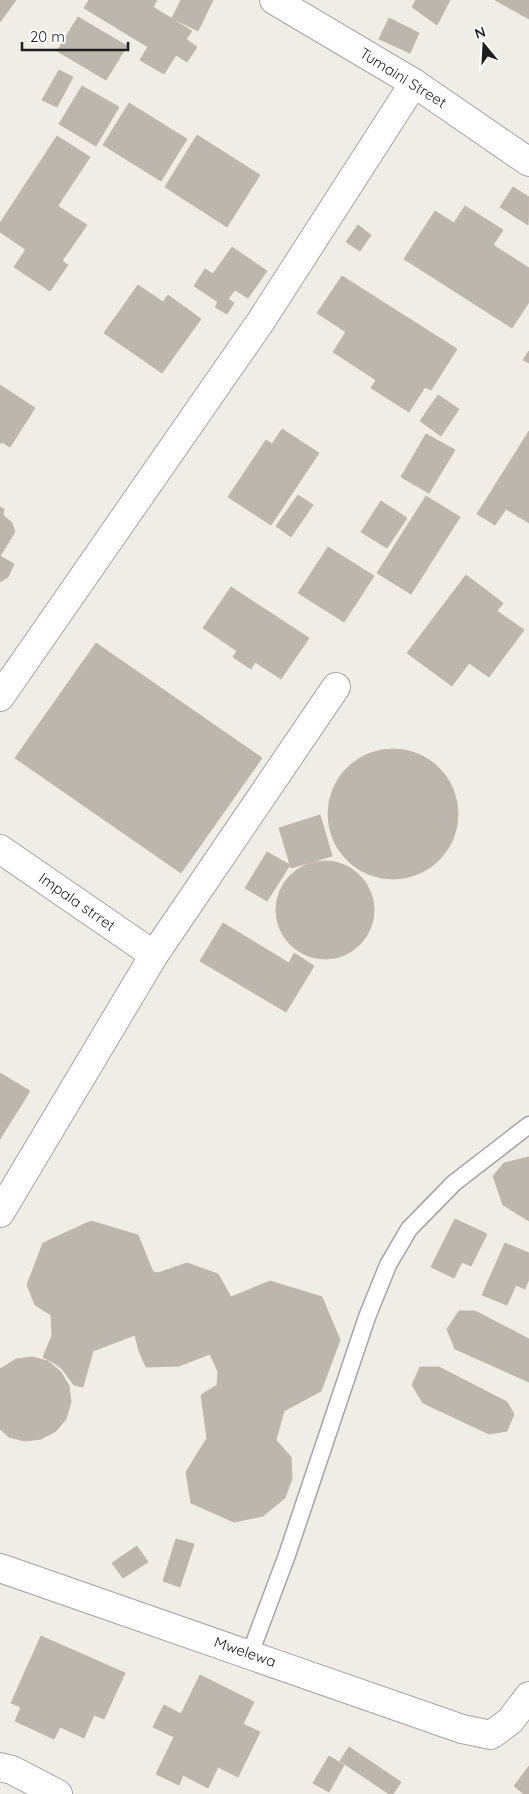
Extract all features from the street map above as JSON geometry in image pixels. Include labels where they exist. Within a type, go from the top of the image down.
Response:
[{"type":"street","name":"Tumaini Street","points":[[274,0],[414,83],[529,162]]},
{"type":"street","points":[[0,697],[261,321],[414,83]]},
{"type":"street","points":[[0,1213],[154,955],[336,687]]},
{"type":"street","name":"Impala strret","points":[[0,849],[154,955]]},
{"type":"street","name":"Mwelewa","points":[[0,1568],[462,1729],[491,1735],[510,1721],[529,1696]]},
{"type":"street","points":[[0,1767],[12,1770],[58,1794]]},
{"type":"lane","points":[[250,1654],[287,1555],[367,1317],[388,1265],[409,1229],[454,1183],[529,1125]]},
{"type":"building","points":[[0,0],[16,0],[0,22]]},
{"type":"building","points":[[89,0],[157,0],[153,7],[192,31],[186,39],[197,47],[187,62],[176,55],[164,74],[140,60],[148,47],[84,8]]},
{"type":"building","points":[[181,0],[213,0],[198,31],[172,18]]},
{"type":"building","points":[[416,0],[450,0],[437,25],[412,7]]},
{"type":"building","points":[[495,0],[529,0],[529,19]]},
{"type":"building","points":[[78,17],[127,46],[106,80],[57,51]]},
{"type":"building","points":[[389,18],[419,33],[410,53],[379,39]]},
{"type":"building","points":[[59,70],[73,77],[57,107],[42,100]]},
{"type":"building","points":[[82,86],[119,107],[96,146],[59,124]]},
{"type":"building","points":[[129,103],[187,139],[161,181],[103,145]]},
{"type":"building","points":[[197,135],[260,175],[227,227],[165,187]]},
{"type":"building","points":[[57,136],[90,157],[28,251],[0,232],[0,223]]},
{"type":"building","points":[[513,187],[529,197],[528,225],[500,207]]},
{"type":"building","points":[[56,205],[87,225],[62,261],[68,265],[50,291],[14,267]]},
{"type":"building","points":[[465,206],[503,230],[493,245],[529,268],[529,302],[512,328],[404,259],[435,211],[454,223]]},
{"type":"building","points":[[358,225],[371,235],[360,251],[346,242]]},
{"type":"building","points":[[232,247],[267,271],[248,298],[235,290],[228,299],[234,303],[227,314],[215,307],[218,302],[194,286],[205,269],[213,274]]},
{"type":"building","points":[[342,276],[457,349],[431,390],[425,387],[409,412],[371,388],[376,380],[333,352],[346,332],[317,313]]},
{"type":"building","points":[[138,285],[163,302],[168,295],[201,319],[162,373],[104,333]]},
{"type":"building","points":[[529,351],[529,363],[523,360]]},
{"type":"building","points":[[0,385],[35,408],[10,447],[2,442],[0,444]]},
{"type":"building","points":[[438,395],[459,409],[441,436],[420,421]]},
{"type":"building","points":[[282,429],[319,453],[271,525],[228,497],[266,440],[272,444]]},
{"type":"building","points":[[529,431],[529,523],[506,509],[495,525],[477,514]]},
{"type":"building","points":[[426,434],[455,450],[429,493],[401,477]]},
{"type":"building","points":[[298,495],[313,505],[291,537],[276,526]]},
{"type":"building","points":[[426,496],[460,517],[411,594],[377,573]]},
{"type":"building","points":[[381,501],[407,518],[387,548],[361,532]]},
{"type":"building","points":[[0,507],[4,509],[3,515],[12,523],[15,532],[0,556]]},
{"type":"building","points":[[328,547],[374,576],[344,622],[298,593]]},
{"type":"building","points":[[0,556],[14,564],[8,577],[0,582]]},
{"type":"building","points":[[466,575],[503,603],[497,611],[524,630],[489,677],[469,663],[452,686],[407,653]]},
{"type":"building","points":[[231,587],[309,638],[281,679],[255,662],[251,669],[233,657],[237,651],[203,628]]},
{"type":"building","points":[[96,643],[262,758],[181,873],[15,758]]},
{"type":"building","points":[[393,749],[418,754],[439,768],[453,789],[458,814],[453,839],[439,860],[418,874],[393,879],[368,874],[347,860],[333,839],[328,814],[333,789],[347,768],[368,754]]},
{"type":"building","points":[[320,815],[332,856],[291,868],[279,828]]},
{"type":"building","points":[[267,852],[290,865],[267,901],[245,888]]},
{"type":"building","points":[[325,861],[344,865],[360,875],[370,891],[374,910],[370,929],[360,945],[344,955],[325,959],[306,955],[290,945],[280,929],[276,910],[280,891],[290,875],[306,865]]},
{"type":"building","points":[[223,923],[289,963],[294,953],[314,966],[286,1012],[200,961]]},
{"type":"building","points":[[0,1073],[30,1091],[0,1139]]},
{"type":"building","points":[[529,1157],[529,1221],[503,1205],[493,1176],[504,1163]]},
{"type":"building","points":[[455,1219],[487,1234],[471,1266],[462,1262],[454,1278],[431,1267]]},
{"type":"building","points":[[91,1221],[138,1235],[153,1272],[158,1273],[187,1263],[218,1274],[231,1297],[270,1281],[322,1297],[340,1340],[321,1391],[284,1411],[276,1440],[291,1457],[292,1479],[285,1498],[263,1516],[234,1522],[191,1503],[186,1472],[207,1438],[201,1395],[217,1385],[218,1372],[210,1354],[179,1366],[146,1367],[135,1335],[93,1351],[83,1387],[74,1385],[62,1369],[43,1357],[52,1336],[51,1315],[35,1305],[27,1285],[43,1243]]},
{"type":"building","points":[[505,1243],[529,1253],[529,1279],[525,1289],[516,1285],[507,1305],[482,1295]]},
{"type":"building","points":[[459,1311],[475,1311],[529,1339],[529,1382],[455,1349],[447,1329]]},
{"type":"building","points":[[32,1357],[48,1361],[61,1372],[69,1386],[71,1402],[66,1419],[56,1431],[41,1439],[25,1441],[9,1437],[0,1429],[0,1369],[16,1359]]},
{"type":"building","points":[[420,1367],[439,1367],[507,1402],[514,1414],[507,1431],[489,1434],[423,1403],[412,1385]]},
{"type":"building","points":[[176,1539],[194,1544],[180,1587],[163,1581]]},
{"type":"building","points":[[137,1546],[148,1562],[123,1578],[112,1563]]},
{"type":"building","points":[[41,1636],[125,1673],[104,1719],[94,1715],[84,1738],[60,1727],[54,1739],[15,1721],[21,1707],[11,1703]]},
{"type":"building","points":[[200,1675],[254,1702],[243,1724],[260,1732],[238,1777],[218,1767],[208,1788],[183,1775],[179,1785],[156,1774],[174,1737],[153,1727],[164,1705],[181,1714]]},
{"type":"building","points":[[349,1747],[401,1782],[393,1794],[389,1794],[340,1761]]},
{"type":"building","points":[[329,1756],[344,1765],[329,1792],[313,1783]]},
{"type":"building","points":[[529,1766],[529,1794],[524,1794],[514,1786]]}]
